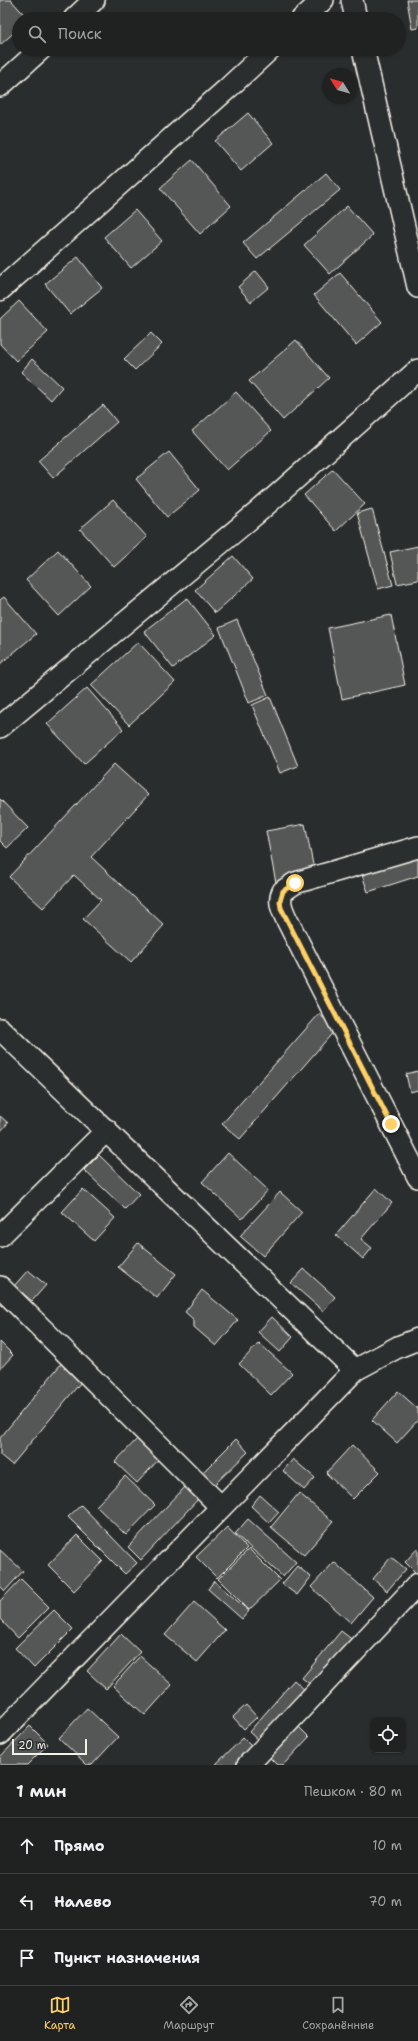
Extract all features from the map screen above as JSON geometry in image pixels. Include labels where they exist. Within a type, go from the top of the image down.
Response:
[{"type":"street","points":[[81,12],[94,0]]},
{"type":"street","points":[[310,12],[323,0]]},
{"type":"street","points":[[352,0],[355,12]]},
{"type":"street","points":[[0,86],[33,56]]},
{"type":"street","points":[[0,290],[228,89],[263,56]]},
{"type":"street","points":[[365,56],[418,287]]},
{"type":"street","points":[[0,727],[258,512],[418,370]]},
{"type":"street","points":[[418,847],[295,883],[283,891],[280,901],[281,908],[286,918],[418,1177]]},
{"type":"street","points":[[0,1029],[107,1130],[355,1370]]},
{"type":"street","points":[[0,1236],[107,1130]]},
{"type":"street","points":[[0,1287],[221,1507]]},
{"type":"street","points":[[0,1734],[355,1370],[398,1347],[418,1339]]},
{"type":"street","points":[[248,1765],[418,1584]]},
{"type":"building","points":[[0,0],[11,0],[22,12],[12,12],[12,34],[0,45]]},
{"type":"building","points":[[407,0],[418,0],[418,28],[412,29]]},
{"type":"building","points":[[248,113],[273,143],[241,171],[215,141]]},
{"type":"building","points":[[192,160],[231,206],[200,234],[160,188]]},
{"type":"building","points":[[326,173],[340,190],[257,259],[243,243]]},
{"type":"building","points":[[347,206],[373,235],[330,274],[304,245]]},
{"type":"building","points":[[135,210],[162,241],[131,268],[104,237]]},
{"type":"building","points":[[78,257],[102,288],[70,314],[45,284]]},
{"type":"building","points":[[256,271],[269,287],[251,302],[238,287]]},
{"type":"building","points":[[340,273],[382,322],[356,345],[314,295]]},
{"type":"building","points":[[19,301],[48,332],[16,361],[0,344],[0,319]]},
{"type":"building","points":[[151,333],[162,344],[135,370],[124,359]]},
{"type":"building","points":[[296,340],[329,378],[283,420],[249,381]]},
{"type":"building","points":[[32,359],[62,387],[51,400],[21,372]]},
{"type":"building","points":[[236,392],[271,431],[227,470],[192,431]]},
{"type":"building","points":[[103,405],[117,422],[53,478],[38,461]]},
{"type":"building","points":[[169,452],[200,490],[167,517],[136,479]]},
{"type":"building","points":[[333,469],[365,504],[336,531],[304,495]]},
{"type":"building","points":[[113,500],[147,537],[114,567],[80,529]]},
{"type":"building","points":[[372,509],[393,585],[378,589],[357,513]]},
{"type":"building","points":[[418,546],[418,580],[397,584],[390,552]]},
{"type":"building","points":[[58,550],[91,586],[59,616],[26,580]]},
{"type":"building","points":[[233,556],[253,579],[215,613],[195,590]]},
{"type":"building","points":[[4,597],[36,634],[0,664],[0,600]]},
{"type":"building","points":[[187,598],[216,635],[173,668],[144,631]]},
{"type":"building","points":[[391,615],[405,685],[342,699],[328,628]]},
{"type":"building","points":[[237,620],[268,695],[249,703],[219,628]]},
{"type":"building","points":[[138,642],[175,682],[129,725],[91,685]]},
{"type":"building","points":[[87,688],[123,729],[84,764],[47,724]]},
{"type":"building","points":[[270,697],[298,766],[280,773],[252,705]]},
{"type":"building","points":[[114,764],[148,795],[91,857],[164,925],[131,962],[83,919],[101,900],[74,875],[43,908],[9,877]]},
{"type":"building","points":[[0,799],[28,828],[7,848],[0,841]]},
{"type":"building","points":[[305,824],[315,875],[276,883],[266,831]]},
{"type":"building","points":[[418,855],[418,876],[368,892],[361,872]]},
{"type":"building","points":[[319,1014],[336,1029],[240,1139],[222,1124]]},
{"type":"building","points":[[418,1071],[418,1090],[410,1092],[406,1074]]},
{"type":"building","points":[[0,1116],[8,1123],[0,1132]]},
{"type":"building","points":[[228,1153],[268,1190],[242,1219],[202,1182]]},
{"type":"building","points":[[99,1155],[139,1194],[125,1209],[84,1170]]},
{"type":"building","points":[[376,1188],[392,1203],[361,1239],[372,1248],[363,1259],[336,1235]]},
{"type":"building","points":[[83,1189],[115,1218],[94,1241],[62,1212]]},
{"type":"building","points":[[280,1192],[302,1212],[263,1256],[240,1236]]},
{"type":"building","points":[[138,1243],[176,1274],[157,1298],[118,1267]]},
{"type":"building","points":[[304,1269],[335,1297],[323,1311],[291,1283]]},
{"type":"building","points":[[28,1270],[46,1285],[32,1301],[14,1286]]},
{"type":"building","points":[[202,1290],[238,1320],[216,1346],[194,1327],[194,1320],[185,1312]]},
{"type":"building","points":[[272,1317],[293,1337],[280,1352],[258,1332]]},
{"type":"building","points":[[0,1342],[13,1355],[0,1369]]},
{"type":"building","points":[[259,1343],[292,1373],[271,1395],[239,1364]]},
{"type":"building","points":[[65,1359],[86,1376],[12,1465],[0,1455],[0,1438]]},
{"type":"building","points":[[398,1391],[418,1409],[418,1420],[397,1443],[372,1420]]},
{"type":"building","points":[[140,1436],[161,1457],[137,1483],[115,1462]]},
{"type":"building","points":[[236,1439],[248,1452],[213,1486],[201,1474]]},
{"type":"building","points":[[352,1445],[380,1472],[353,1499],[326,1473]]},
{"type":"building","points":[[293,1459],[315,1478],[304,1490],[283,1471]]},
{"type":"building","points":[[125,1476],[155,1505],[126,1535],[96,1506]]},
{"type":"building","points":[[187,1485],[200,1497],[141,1560],[128,1547]]},
{"type":"building","points":[[299,1493],[333,1522],[304,1555],[271,1527]]},
{"type":"building","points":[[260,1495],[279,1512],[269,1523],[251,1506]]},
{"type":"building","points":[[81,1505],[137,1563],[125,1574],[68,1517]]},
{"type":"building","points":[[248,1519],[296,1562],[283,1577],[235,1534]]},
{"type":"building","points":[[227,1527],[247,1548],[217,1578],[196,1557]]},
{"type":"building","points":[[77,1535],[103,1561],[74,1591],[48,1565]]},
{"type":"building","points":[[418,1548],[418,1575],[405,1562]]},
{"type":"building","points":[[249,1549],[280,1580],[249,1610],[218,1579]]},
{"type":"building","points":[[0,1550],[23,1571],[5,1591],[0,1586]]},
{"type":"building","points":[[391,1557],[406,1569],[387,1591],[373,1579]]},
{"type":"building","points":[[334,1562],[373,1597],[351,1623],[311,1587]]},
{"type":"building","points":[[297,1566],[311,1577],[297,1595],[282,1584]]},
{"type":"building","points":[[21,1579],[49,1607],[18,1638],[0,1619],[0,1601]]},
{"type":"building","points":[[214,1581],[249,1611],[242,1619],[208,1589]]},
{"type":"building","points":[[194,1602],[225,1630],[197,1662],[165,1635]]},
{"type":"building","points":[[54,1610],[73,1629],[34,1668],[15,1648]]},
{"type":"building","points":[[341,1631],[354,1641],[315,1688],[302,1678]]},
{"type":"building","points":[[121,1634],[140,1652],[106,1689],[87,1671]]},
{"type":"building","points":[[140,1656],[172,1685],[145,1715],[113,1686]]},
{"type":"building","points":[[294,1680],[307,1692],[261,1743],[249,1732]]},
{"type":"building","points":[[246,1705],[257,1717],[244,1729],[233,1717]]},
{"type":"building","points":[[87,1708],[118,1737],[92,1765],[87,1765],[59,1738]]},
{"type":"building","points":[[294,1722],[309,1737],[283,1765],[277,1765],[265,1753]]},
{"type":"building","points":[[30,1726],[48,1744],[27,1765],[0,1765],[0,1757]]},
{"type":"building","points":[[243,1738],[256,1751],[242,1765],[215,1765]]},
{"type":"route","points":[[295,883],[283,891],[280,901],[281,908],[391,1124]]}]
